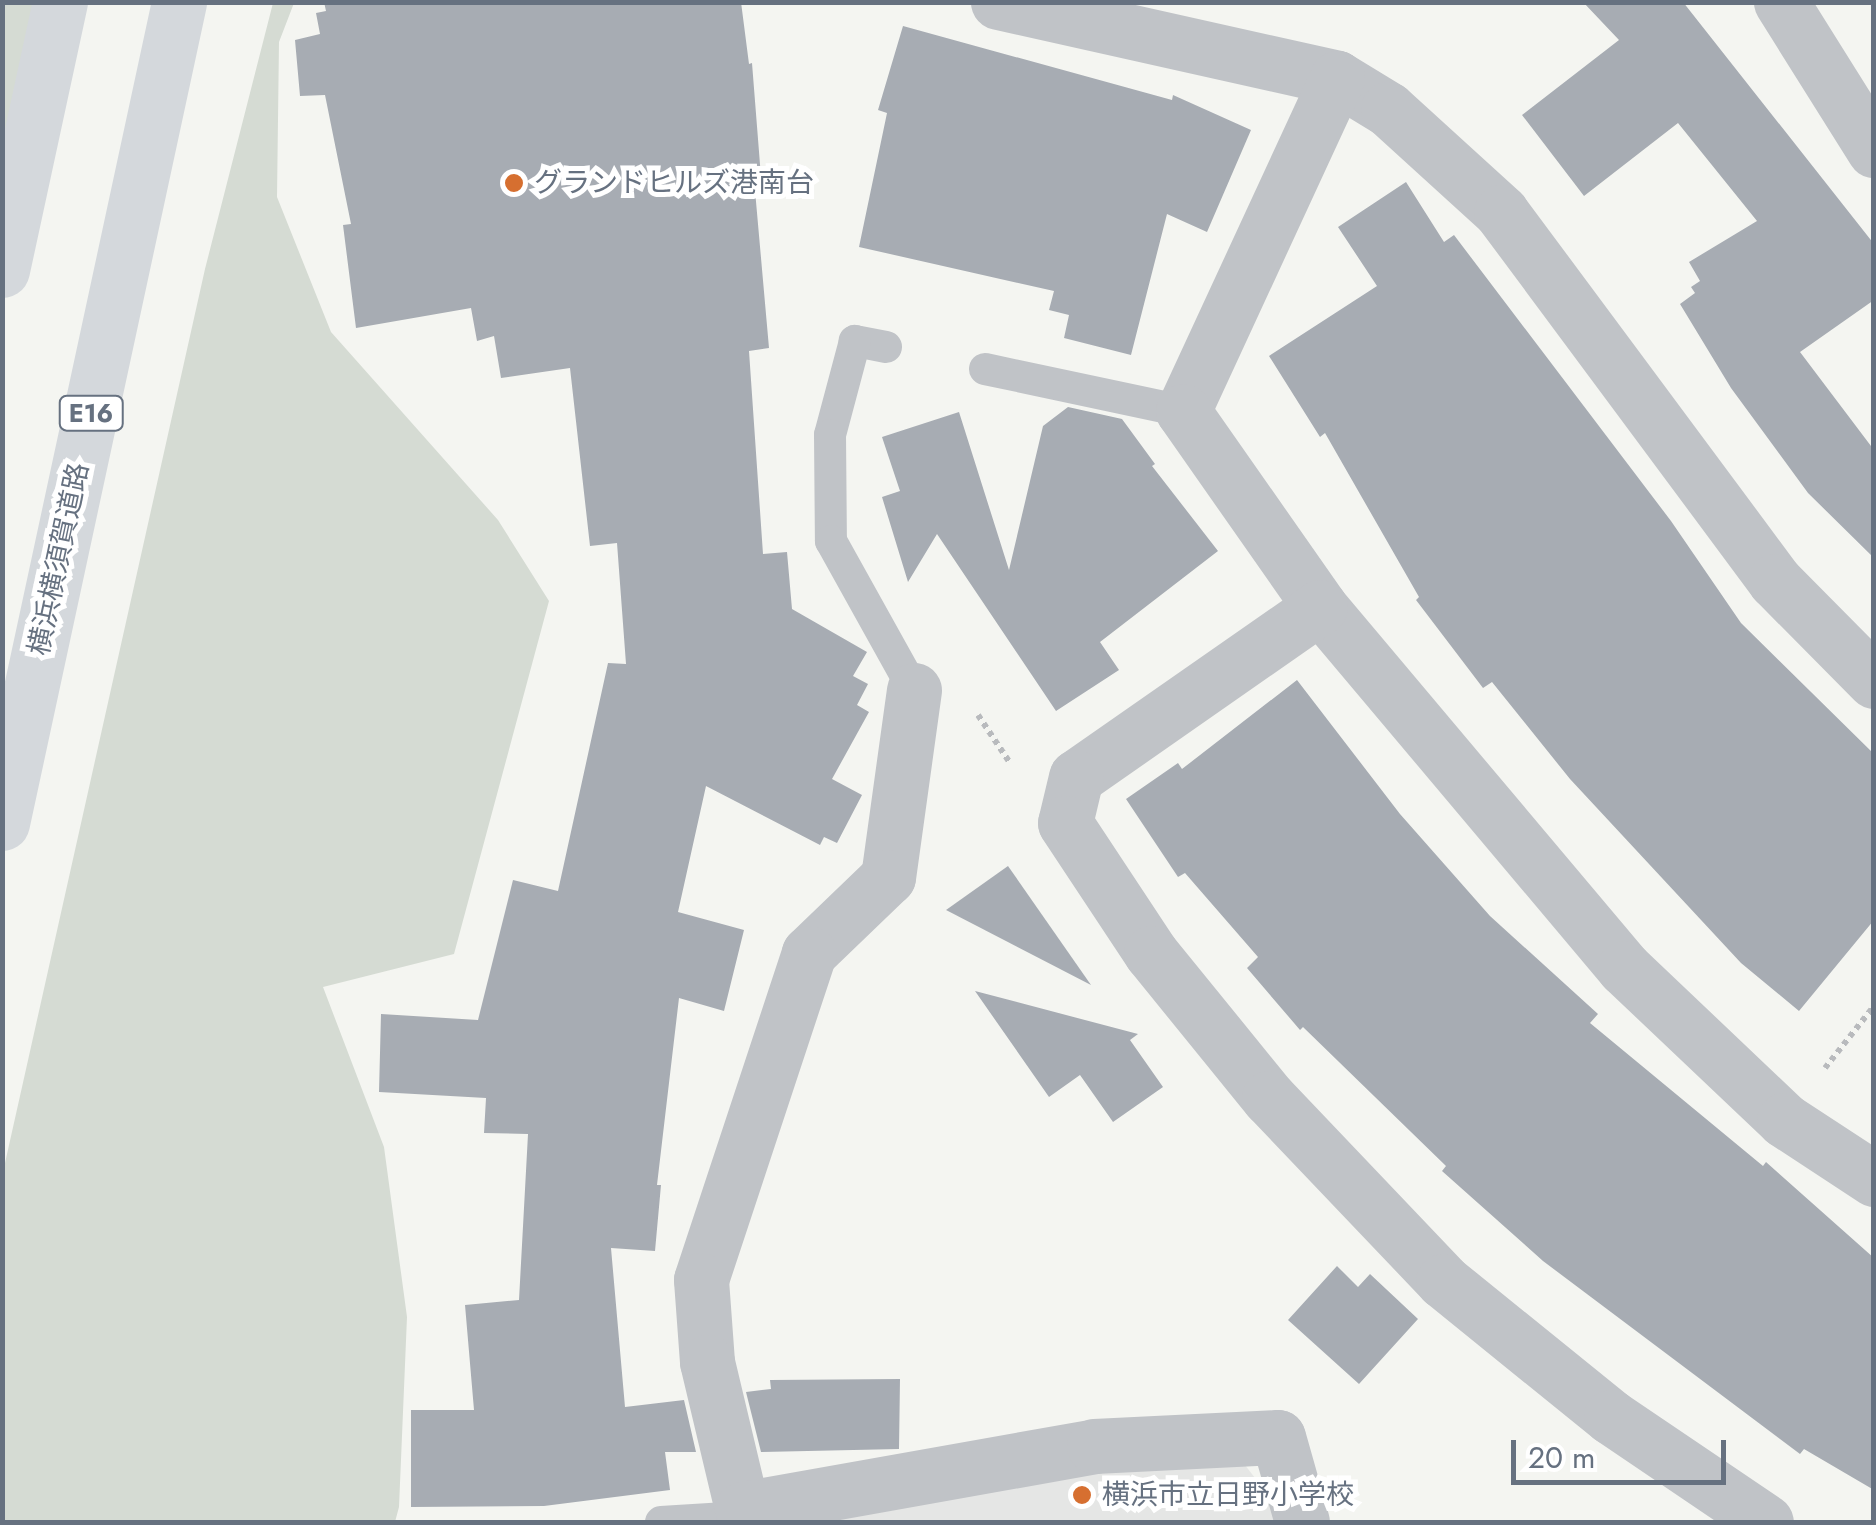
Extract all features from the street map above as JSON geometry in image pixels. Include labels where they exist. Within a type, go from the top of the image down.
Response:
[{"type":"highway","points":[[2,270],[60,2]]},
{"type":"highway","name":"横浜横須賀道路","points":[[2,823],[179,2]]},
{"type":"street","points":[[998,2],[1337,78],[1388,109],[1501,212],[1775,581],[1874,682]]},
{"type":"street","points":[[1780,2],[1874,150]]},
{"type":"street","points":[[1337,78],[1182,412],[1320,606],[1456,774],[1624,968],[1784,1120],[1874,1179]]},
{"type":"street","points":[[1320,606],[1076,777],[1064,823],[1151,953],[1269,1098],[1442,1280],[1611,1417],[1766,1522]]},
{"type":"street","points":[[914,690],[888,877],[809,953],[701,1280],[707,1362],[742,1510],[1094,1446],[1278,1437],[1302,1522]]},
{"type":"lane","points":[[886,348],[855,340],[830,435],[831,541],[914,690]]},
{"type":"lane","points":[[985,369],[1182,412]]},
{"type":"lane","points":[[661,1522],[726,1518],[742,1510]]},
{"type":"path","points":[[971,705],[1013,766]]},
{"type":"path","points":[[1784,1120],[1874,1006]]},
{"type":"shaded area","points":[[3,3],[47,3],[3,194]]},
{"type":"shaded area","points":[[273,3],[294,3],[279,42],[277,197],[331,332],[498,520],[549,601],[454,954],[323,987],[384,1147],[407,1317],[399,1507],[395,1522],[3,1522],[3,1172],[205,269]]},
{"type":"shaded area","name":"横浜市立日野小学校","points":[[1238,1456],[1289,1522],[783,1522],[1009,1468]]},
{"type":"building","points":[[324,2],[741,2],[749,64],[752,63],[761,177],[754,179],[769,348],[749,351],[763,554],[787,552],[792,609],[867,652],[853,676],[868,684],[857,705],[869,712],[832,779],[862,795],[837,843],[824,837],[820,845],[706,786],[678,912],[744,930],[724,1011],[679,998],[657,1185],[661,1185],[655,1251],[611,1248],[625,1407],[684,1400],[696,1452],[665,1452],[670,1490],[544,1506],[411,1507],[411,1410],[474,1410],[465,1305],[519,1300],[528,1134],[484,1133],[486,1098],[379,1092],[381,1014],[478,1020],[513,880],[558,891],[608,663],[626,664],[617,543],[590,546],[570,368],[501,378],[494,336],[477,341],[471,308],[356,328],[343,225],[351,224],[325,95],[300,96],[295,40],[320,34],[316,13],[326,11]]},
{"type":"building","points":[[1583,2],[1683,2],[1874,244],[1874,300],[1800,352],[1874,450],[1874,558],[1808,493],[1731,388],[1680,304],[1695,293],[1691,287],[1700,281],[1689,262],[1757,221],[1678,123],[1584,196],[1522,115],[1619,40]]},
{"type":"building","points":[[903,26],[1172,100],[1173,95],[1251,130],[1207,232],[1167,214],[1131,355],[1064,338],[1069,315],[1049,310],[1054,291],[859,247],[887,113],[878,110]]},
{"type":"building","points":[[1406,182],[1444,242],[1454,235],[1671,521],[1741,623],[1874,754],[1874,920],[1799,1011],[1741,963],[1570,779],[1492,682],[1483,688],[1416,600],[1419,597],[1325,433],[1320,437],[1269,356],[1377,286],[1338,227]]},
{"type":"building","points":[[1068,407],[1122,419],[1155,464],[1152,466],[1218,551],[1100,642],[1119,670],[1056,711],[937,534],[908,582],[882,497],[900,491],[882,437],[959,412],[1009,570],[1043,426]]},
{"type":"building","points":[[1297,680],[1400,814],[1490,916],[1598,1014],[1590,1023],[1763,1166],[1766,1162],[1874,1258],[1874,1490],[1804,1449],[1800,1454],[1543,1261],[1442,1171],[1446,1166],[1303,1027],[1300,1030],[1247,968],[1258,957],[1185,873],[1178,877],[1126,799],[1178,763],[1182,769]]},
{"type":"building","points":[[1008,866],[1091,985],[946,910]]},
{"type":"building","points":[[975,991],[1138,1034],[1130,1040],[1163,1087],[1113,1122],[1080,1075],[1049,1097]]},
{"type":"building","points":[[1337,1266],[1358,1287],[1370,1274],[1418,1319],[1359,1384],[1288,1320]]},
{"type":"building","points":[[900,1379],[899,1449],[761,1452],[746,1392],[771,1389],[770,1380]]},
{"type":"place","name":"グランドヒルズ港南台","points":[[514,183]]},
{"type":"place","name":"横浜市立日野小学校","points":[[1082,1495]]}]
